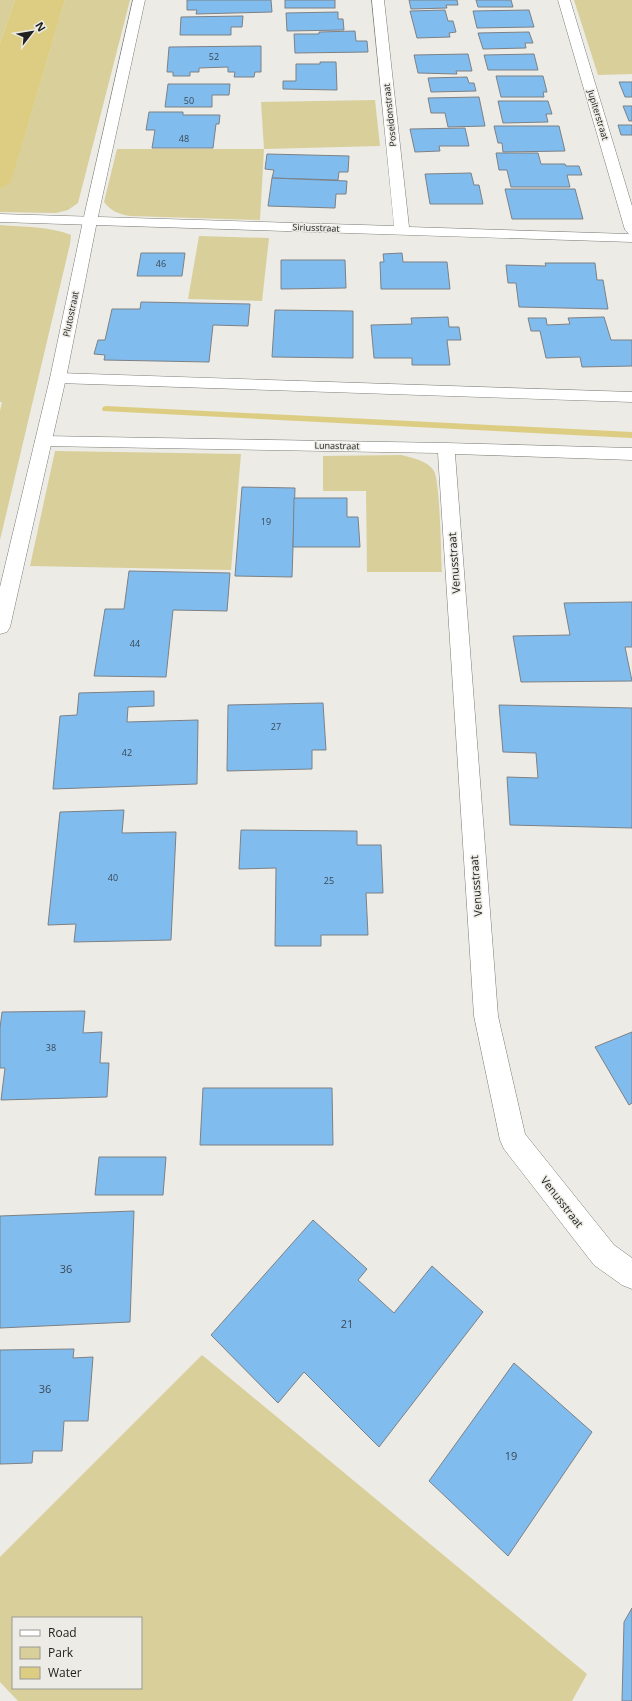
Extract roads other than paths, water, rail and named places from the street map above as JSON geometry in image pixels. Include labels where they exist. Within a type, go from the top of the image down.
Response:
[{"type":"street","name":"Plutostraat","points":[[0,627],[58,378],[90,221],[139,0]]},
{"type":"street","name":"Poseidonstraat","points":[[378,0],[402,231]]},
{"type":"street","name":"Jupiterstraat","points":[[564,0],[632,230]]},
{"type":"street","name":"Siriusstraat","points":[[0,218],[632,238]]},
{"type":"street","points":[[58,378],[632,397]]},
{"type":"street","name":"Lunastraat","points":[[43,442],[446,448],[632,454]]},
{"type":"street","name":"Venusstraat","points":[[446,448],[486,1016],[513,1140],[604,1254],[632,1275]]},
{"type":"water","points":[[15,0],[65,0],[11,182],[0,190],[0,43]]},
{"type":"waterway","points":[[106,409],[632,435]]}]
